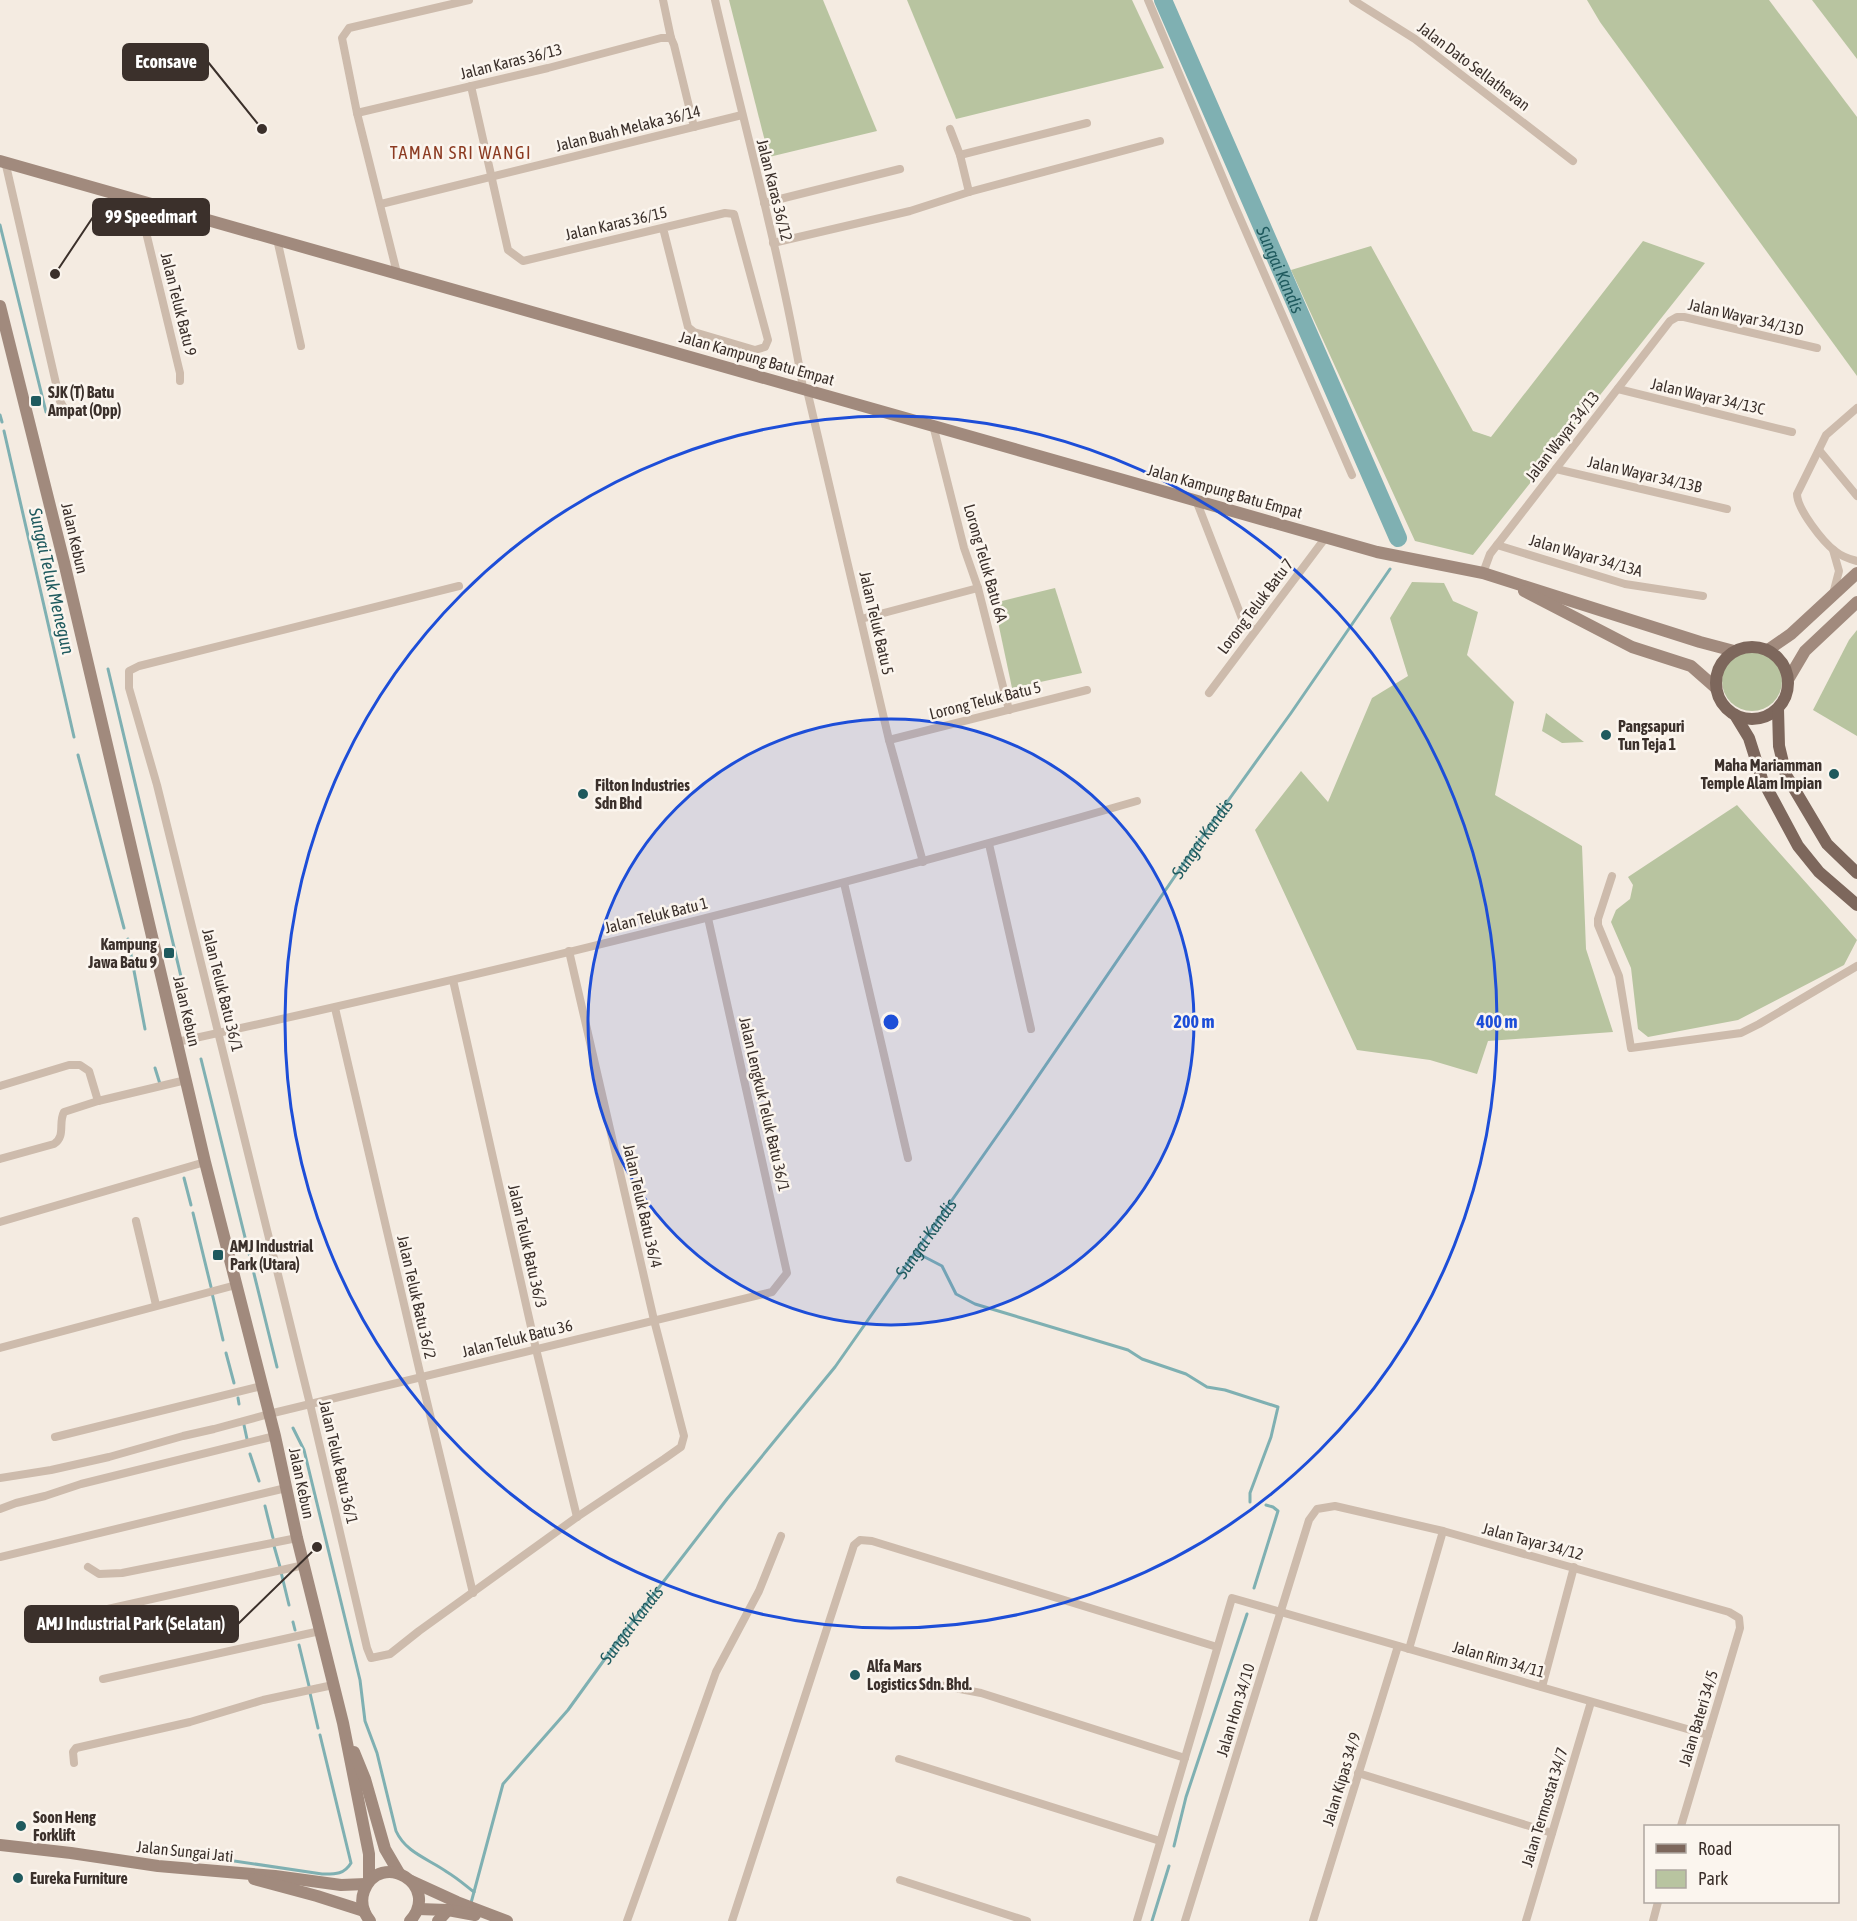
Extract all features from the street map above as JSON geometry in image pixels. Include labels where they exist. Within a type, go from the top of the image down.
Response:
[{"type":"main road","name":"Jalan Kampung Batu Empat","points":[[3,161],[1377,552],[1483,573],[1734,651]]},
{"type":"main road","name":"Jalan Kebun","points":[[0,306],[61,551],[205,1162],[275,1436],[297,1538],[343,1723],[369,1854],[368,1883],[362,1897],[366,1917]]},
{"type":"main road","points":[[1768,650],[1791,634],[1857,573]]},
{"type":"main road","name":"Jalan Kampung Batu Empat","points":[[1507,580],[1533,597],[1632,647],[1691,666],[1716,688]]},
{"type":"main road","points":[[1789,678],[1805,651],[1857,602]]},
{"type":"main road","points":[[1735,715],[1756,719],[1767,716],[1778,709],[1785,698],[1789,678],[1784,664],[1768,650],[1755,646],[1744,647],[1734,651],[1726,658],[1719,667],[1716,677],[1719,699],[1735,715],[1749,738],[1762,780],[1798,846],[1820,872],[1857,905]]},
{"type":"main road","points":[[1778,709],[1779,746],[1786,775],[1827,844],[1857,873]]},
{"type":"main road","name":"Jalan Kebun","points":[[343,1723],[365,1779],[385,1849],[399,1873]]},
{"type":"main road","name":"Jalan Sungai Jati","points":[[0,1845],[71,1852],[158,1866],[275,1876],[341,1885],[368,1883],[378,1875],[388,1872],[399,1873]]},
{"type":"main road","points":[[232,1873],[317,1896],[366,1917]]},
{"type":"main road","points":[[399,1873],[457,1902],[508,1921]]},
{"type":"main road","points":[[410,1921],[418,1909],[418,1894],[411,1881]]},
{"type":"main road","points":[[418,1909],[448,1910],[508,1921]]},
{"type":"main road","points":[[438,1921],[448,1910]]},
{"type":"street","points":[[398,273],[357,113],[342,38],[349,28],[469,0]]},
{"type":"street","points":[[663,0],[670,38],[674,45],[694,127]]},
{"type":"street","name":"Jalan Karas 36/12","points":[[715,0],[764,202],[805,389]]},
{"type":"street","points":[[1148,0],[1233,202],[1353,475]]},
{"type":"street","name":"Jalan Dato Sellathevan","points":[[1353,0],[1415,39],[1573,161]]},
{"type":"street","name":"Jalan Karas 36/13","points":[[357,113],[661,38],[670,38]]},
{"type":"street","points":[[471,86],[492,177]]},
{"type":"street","name":"Jalan Buah Melaka 36/14","points":[[381,204],[742,115]]},
{"type":"street","points":[[960,155],[1087,123]]},
{"type":"street","points":[[950,129],[960,155],[969,192]]},
{"type":"street","points":[[773,243],[910,211],[969,192],[1160,141]]},
{"type":"street","points":[[3,161],[60,401],[65,411]]},
{"type":"street","points":[[764,202],[900,169]]},
{"type":"street","name":"Jalan Karas 36/15","points":[[492,177],[508,249],[523,261],[725,213],[734,214],[768,340],[765,347],[755,350],[694,332],[688,327],[663,228]]},
{"type":"street","name":"Jalan Teluk Batu 9","points":[[138,199],[180,381]]},
{"type":"street","points":[[277,239],[301,346]]},
{"type":"street","name":"Jalan Wayar 34/13D","points":[[1671,321],[1677,317],[1684,317],[1817,348]]},
{"type":"street","name":"Jalan Wayar 34/13","points":[[1483,573],[1490,554],[1671,321]]},
{"type":"street","name":"Jalan Teluk Batu 5","points":[[805,389],[890,740],[923,862]]},
{"type":"street","name":"Jalan Wayar 34/13C","points":[[1618,389],[1792,432]]},
{"type":"street","points":[[1857,408],[1826,435],[1797,494],[1797,502],[1801,511],[1833,549],[1857,561]]},
{"type":"street","name":"Lorong Teluk Batu 6A","points":[[933,425],[1009,710]]},
{"type":"street","points":[[1819,450],[1857,496]]},
{"type":"street","name":"Jalan Wayar 34/13B","points":[[1556,469],[1727,509]]},
{"type":"street","points":[[1197,501],[1243,621],[1255,631]]},
{"type":"street","name":"Lorong Teluk Batu 7","points":[[1209,693],[1326,537]]},
{"type":"street","name":"Jalan Wayar 34/13A","points":[[1497,545],[1625,584],[1703,596]]},
{"type":"street","points":[[1833,549],[1839,570],[1833,594]]},
{"type":"street","name":"Jalan Teluk Batu 36/1","points":[[367,1648],[310,1404],[160,795],[129,688],[129,671],[140,666],[459,586]]},
{"type":"street","points":[[861,619],[978,588]]},
{"type":"street","name":"Lorong Teluk Batu 5","points":[[890,740],[1087,690]]},
{"type":"street","name":"Jalan Teluk Batu 1","points":[[177,1042],[335,1008],[708,918],[923,862],[1137,801]]},
{"type":"street","points":[[989,844],[1031,1029]]},
{"type":"street","points":[[1612,876],[1598,925],[1619,976],[1631,1048],[1741,1033],[1857,966]]},
{"type":"street","points":[[844,883],[908,1158]]},
{"type":"street","name":"Jalan Lengkuk Teluk Batu 36/1","points":[[708,918],[787,1273],[772,1292]]},
{"type":"street","name":"Jalan Teluk Batu 36/4","points":[[367,1648],[371,1658],[390,1654],[418,1631],[577,1517],[681,1447],[684,1436],[654,1320],[569,951]]},
{"type":"street","name":"Jalan Teluk Batu 36/3","points":[[453,980],[536,1349],[577,1517]]},
{"type":"street","name":"Jalan Teluk Batu 36/2","points":[[335,1008],[473,1593]]},
{"type":"street","points":[[0,1086],[69,1065],[80,1065],[89,1071],[98,1101]]},
{"type":"street","points":[[0,1159],[54,1144],[60,1140],[62,1135],[60,1119],[64,1112],[98,1101],[186,1080]]},
{"type":"street","points":[[0,1222],[205,1162]]},
{"type":"street","points":[[136,1221],[156,1305]]},
{"type":"street","points":[[0,1348],[236,1285]]},
{"type":"street","name":"Jalan Teluk Batu 36","points":[[0,1478],[109,1457],[269,1414],[772,1292]]},
{"type":"street","points":[[55,1437],[262,1386]]},
{"type":"street","points":[[0,1509],[81,1484],[275,1436]]},
{"type":"street","points":[[0,1557],[286,1488]]},
{"type":"street","name":"Jalan Tayar 34/12","points":[[1317,1509],[1335,1506],[1443,1532],[1729,1612],[1739,1618]]},
{"type":"street","name":"Jalan Hon 34/10","points":[[1185,1921],[1309,1520],[1317,1509]]},
{"type":"street","points":[[1409,1649],[1443,1532]]},
{"type":"street","points":[[627,1921],[716,1672],[759,1591],[781,1536]]},
{"type":"street","points":[[88,1567],[99,1574],[122,1573],[297,1538]]},
{"type":"street","points":[[732,1921],[854,1545],[860,1540],[883,1544],[1217,1647],[1137,1921]]},
{"type":"street","points":[[36,1625],[304,1565]]},
{"type":"street","points":[[1542,1687],[1574,1568]]},
{"type":"street","name":"Jalan Rim 34/11","points":[[1217,1647],[1232,1598],[1708,1735]]},
{"type":"street","name":"Jalan Bateri 34/5","points":[[1682,1825],[1740,1628],[1739,1618]]},
{"type":"street","points":[[104,1679],[320,1631]]},
{"type":"street","name":"Jalan Kipas 34/9","points":[[1313,1921],[1398,1646]]},
{"type":"street","points":[[923,1682],[981,1693],[1185,1758]]},
{"type":"street","points":[[74,1763],[73,1752],[76,1748],[190,1722],[263,1700],[333,1685]]},
{"type":"street","name":"Jalan Termostat 34/7","points":[[1526,1921],[1591,1702]]},
{"type":"street","points":[[899,1759],[1160,1841]]},
{"type":"street","points":[[1358,1773],[1552,1833]]},
{"type":"street","points":[[900,1880],[1028,1921]]},
{"type":"street","points":[[1653,1921],[1658,1903]]},
{"type":"green space","points":[[729,0],[823,0],[877,131],[769,157]]},
{"type":"green space","points":[[907,0],[1132,0],[1164,68],[956,119]]},
{"type":"green space","points":[[1587,0],[1769,0],[1857,117],[1857,376],[1600,22]]},
{"type":"green space","points":[[1812,0],[1857,0],[1857,59]]},
{"type":"green space","points":[[1643,241],[1705,263],[1473,555],[1415,541],[1291,270],[1371,246],[1473,431],[1491,437]]},
{"type":"green space","points":[[1412,582],[1444,583],[1453,601],[1478,612],[1467,655],[1514,702],[1495,795],[1582,846],[1586,949],[1613,1032],[1488,1041],[1477,1074],[1430,1060],[1357,1050],[1255,830],[1301,771],[1328,802],[1372,698],[1408,676],[1390,618]]},
{"type":"green space","points":[[1055,588],[1082,673],[1012,688],[994,603]]},
{"type":"green space","points":[[1857,630],[1857,736],[1813,710],[1849,640]]},
{"type":"green space","points":[[1752,651],[1773,660],[1782,681],[1773,702],[1752,711],[1731,702],[1722,681],[1731,660]]},
{"type":"green space","points":[[1546,713],[1584,742],[1562,743],[1542,731]]},
{"type":"green space","points":[[1737,805],[1857,940],[1844,965],[1738,1020],[1648,1037],[1638,1029],[1631,968],[1611,922],[1616,910],[1630,899],[1633,885],[1628,877]]},
{"type":"waterway","name":"Sungai Kandis","points":[[1163,0],[1398,538]]},
{"type":"waterway","points":[[0,225],[46,412]]},
{"type":"waterway","name":"Sungai Teluk Menegun","points":[[0,415],[2,422]]},
{"type":"waterway","name":"Sungai Teluk Menegun","points":[[4,431],[74,737]]},
{"type":"waterway","name":"Sungai Kandis","points":[[471,1903],[503,1784],[568,1710],[620,1638],[727,1499],[835,1367],[1390,569]]},
{"type":"waterway","points":[[108,669],[192,1023]]},
{"type":"waterway","name":"Sungai Teluk Menegun","points":[[78,755],[124,928]]},
{"type":"waterway","name":"Sungai Teluk Menegun","points":[[128,939],[145,1029]]},
{"type":"waterway","points":[[201,1059],[277,1367]]},
{"type":"waterway","name":"Sungai Teluk Menegun","points":[[155,1068],[160,1084]]},
{"type":"waterway","name":"Sungai Teluk Menegun","points":[[184,1178],[191,1205]]},
{"type":"waterway","name":"Sungai Teluk Menegun","points":[[193,1213],[211,1287]]},
{"type":"waterway","points":[[917,1253],[942,1266],[956,1294],[975,1304],[1128,1350],[1142,1359],[1186,1374],[1207,1387],[1225,1390],[1278,1407],[1271,1437],[1250,1493],[1250,1502]]},
{"type":"waterway","name":"Sungai Teluk Menegun","points":[[212,1293],[223,1340]]},
{"type":"waterway","name":"Sungai Teluk Menegun","points":[[226,1353],[234,1383]]},
{"type":"waterway","name":"Sungai Teluk Menegun","points":[[238,1398],[239,1404]]},
{"type":"waterway","name":"Sungai Teluk Menegun","points":[[244,1425],[247,1439]]},
{"type":"waterway","points":[[293,1428],[304,1450],[360,1680],[365,1721],[377,1753],[396,1831],[400,1839],[412,1850],[451,1874],[474,1892]]},
{"type":"waterway","name":"Sungai Teluk Menegun","points":[[250,1454],[259,1481]]},
{"type":"waterway","points":[[1254,1588],[1278,1511],[1266,1505]]},
{"type":"waterway","name":"Sungai Teluk Menegun","points":[[265,1506],[273,1538]]},
{"type":"waterway","name":"Sungai Teluk Menegun","points":[[274,1546],[280,1567]]},
{"type":"waterway","name":"Sungai Teluk Menegun","points":[[281,1572],[289,1605]]},
{"type":"waterway","points":[[1174,1846],[1186,1797],[1247,1614]]},
{"type":"waterway","name":"Sungai Teluk Menegun","points":[[293,1622],[295,1630]]},
{"type":"waterway","name":"Sungai Teluk Menegun","points":[[299,1645],[309,1686]]},
{"type":"waterway","name":"Sungai Teluk Menegun","points":[[310,1693],[318,1728]]},
{"type":"waterway","points":[[154,1849],[322,1874],[345,1870],[351,1863],[320,1735]]},
{"type":"waterway","points":[[1152,1921],[1169,1866]]},
{"type":"place","name":"Econsave","points":[[262,129]]},
{"type":"place","name":"99 Speedmart","points":[[55,274]]},
{"type":"place","name":"SJK (T) Batu Ampat (Opp)","points":[[36,401]]},
{"type":"place","name":"Pangsapuri Tun Teja 1","points":[[1606,735]]},
{"type":"place","name":"Maha Mariamman Temple Alam Impian","points":[[1834,774]]},
{"type":"place","name":"Filton Industries Sdn Bhd","points":[[583,794]]},
{"type":"place","name":"Kampung Jawa Batu 9","points":[[169,953]]},
{"type":"place","name":"AMJ Industrial Park (Utara)","points":[[218,1255]]},
{"type":"place","name":"AMJ Industrial Park (Selatan)","points":[[317,1547]]},
{"type":"place","name":"Alfa Mars Logistics Sdn. Bhd.","points":[[855,1675]]},
{"type":"place","name":"Soon Heng Forklift","points":[[21,1826]]},
{"type":"place","name":"Eureka Furniture","points":[[18,1878]]},
{"type":"district","name":"TAMAN SRI WANGI","points":[[461,152]]}]
